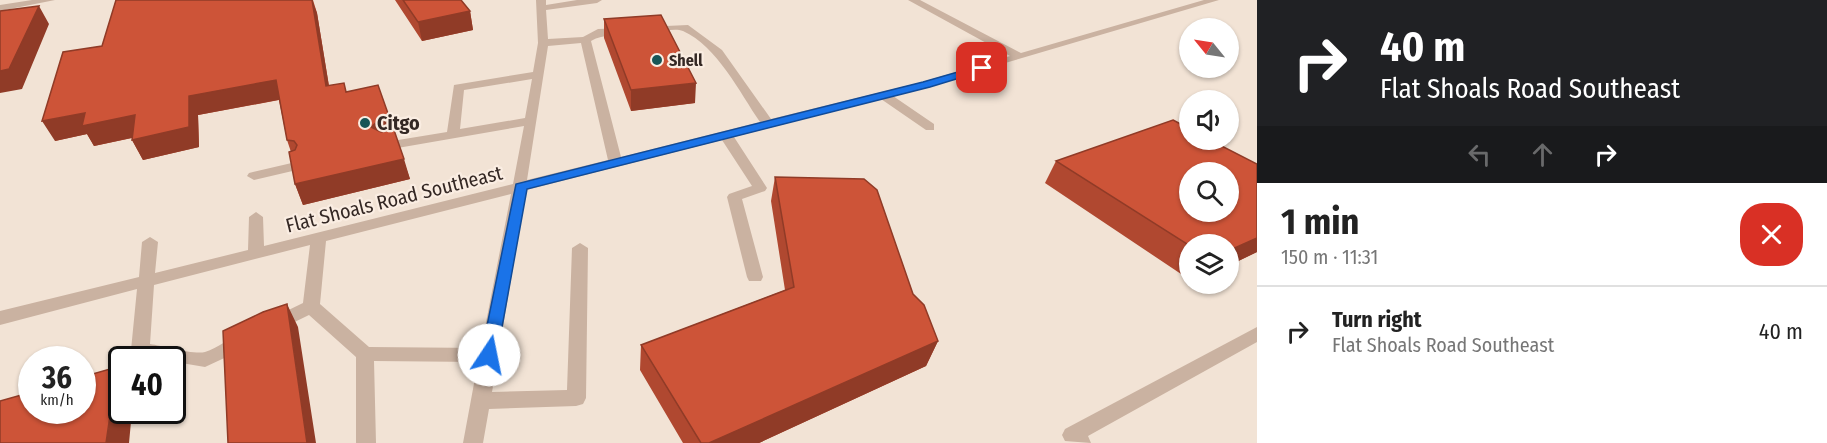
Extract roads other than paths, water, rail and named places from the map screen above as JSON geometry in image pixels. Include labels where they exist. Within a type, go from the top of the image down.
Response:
[{"type":"street","points":[[0,8],[50,0]]},
{"type":"street","points":[[473,443],[531,121],[543,43],[542,4],[597,0]]},
{"type":"street","points":[[913,0],[1020,57]]},
{"type":"street","name":"Flat Shoals Road Southeast","points":[[0,318],[882,96],[1214,0]]},
{"type":"street","points":[[543,43],[585,40],[598,32],[684,27],[718,52],[768,124]]},
{"type":"street","points":[[585,40],[616,163]]},
{"type":"street","points":[[453,135],[458,87],[538,75]]},
{"type":"street","points":[[882,96],[930,128]]},
{"type":"street","points":[[386,146],[531,121]]},
{"type":"street","points":[[726,135],[765,187],[734,197],[755,277]]},
{"type":"street","points":[[254,176],[296,166]]},
{"type":"street","points":[[256,217],[256,254]]},
{"type":"street","points":[[311,306],[319,238]]},
{"type":"street","points":[[150,242],[140,350],[205,360],[311,306]]},
{"type":"street","points":[[481,401],[576,398],[580,248]]},
{"type":"street","points":[[311,306],[365,354],[489,355]]},
{"type":"street","points":[[1081,443],[1072,435],[1257,334]]},
{"type":"street","points":[[365,354],[366,443]]},
{"type":"place","name":"Shell","points":[[657,60]]},
{"type":"place","name":"Citgo","points":[[365,123]]}]
